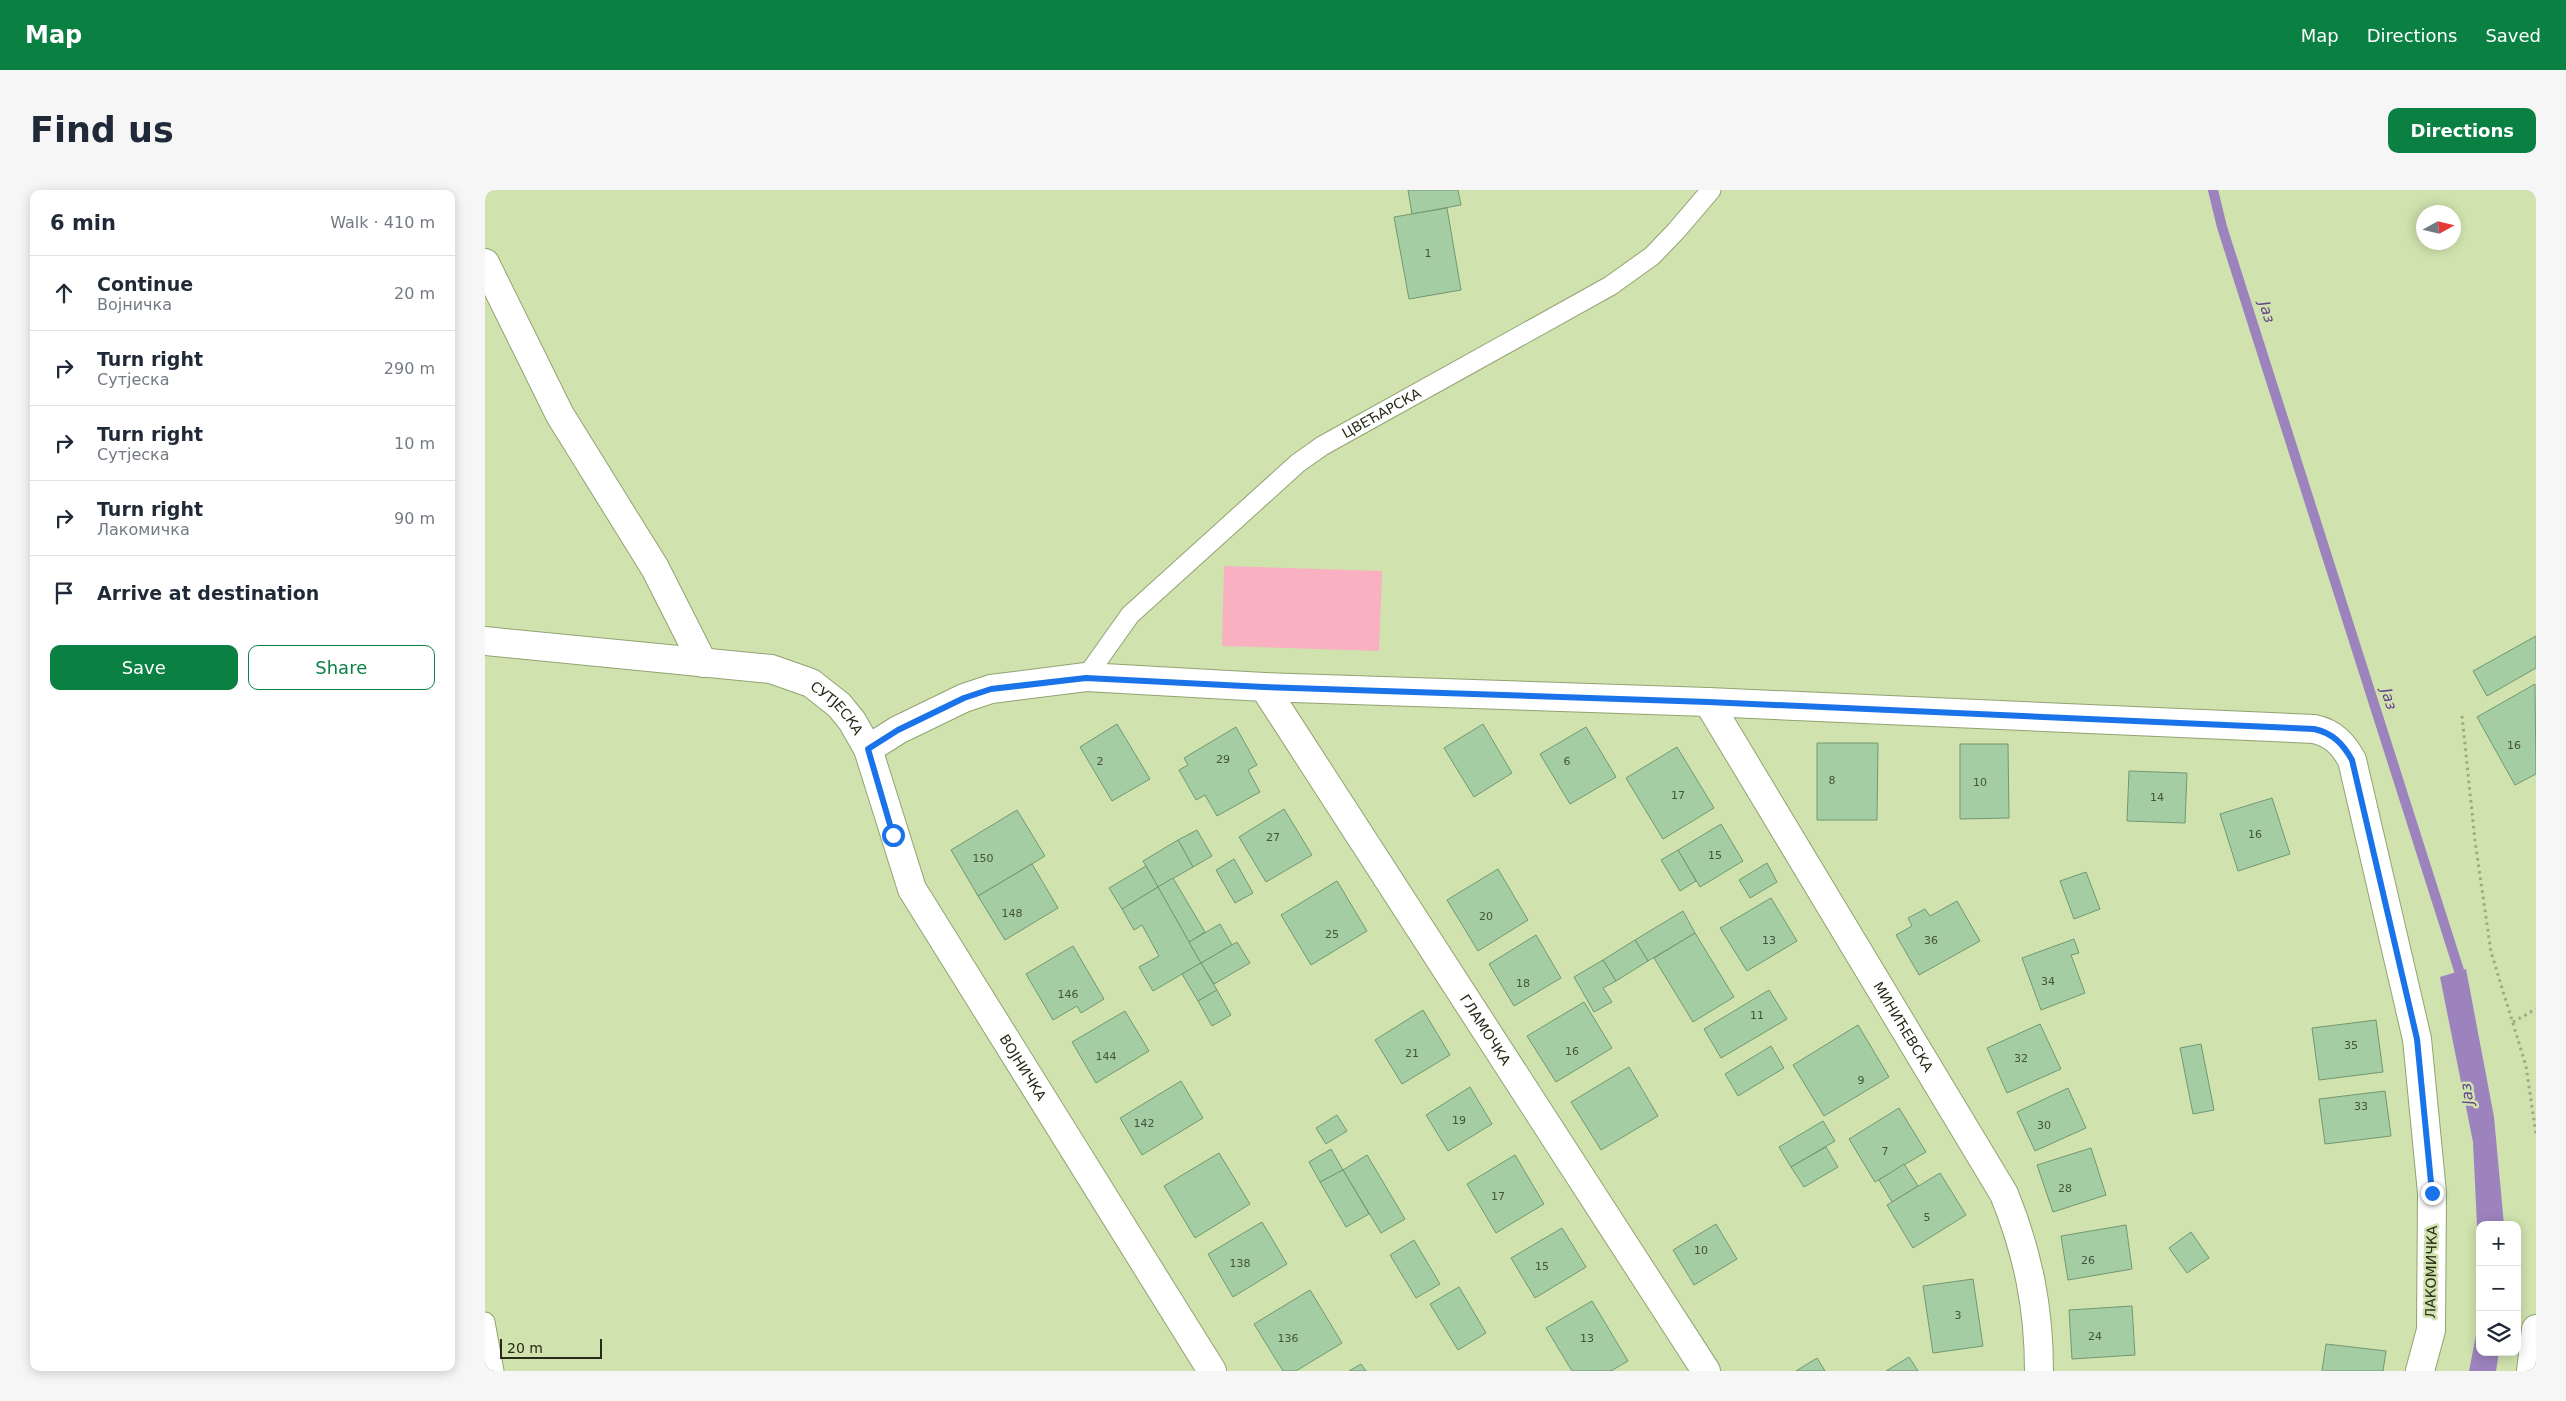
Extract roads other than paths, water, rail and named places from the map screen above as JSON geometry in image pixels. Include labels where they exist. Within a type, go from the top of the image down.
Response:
[{"type":"street","points":[[485,263],[560,415],[655,568],[703,663]]},
{"type":"street","name":"СУТЈЕСКА","points":[[485,641],[771,669],[811,683],[839,705],[852,721],[868,749],[898,730],[964,698],[991,689],[1086,678],[1264,687],[1708,702],[2314,729],[2326,732],[2338,740],[2352,760]]},
{"type":"street","name":"ГЛАМОЧКА","points":[[1264,687],[1706,1371]]},
{"type":"street","name":"МИНИЋЕВСКА","points":[[1708,702],[2005,1194],[2021,1234],[2029,1268],[2036,1308],[2039,1371]]},
{"type":"street","name":"ВОЈНИЧКА","points":[[868,749],[912,889],[1212,1371]]},
{"type":"street","name":"ЛАКОМИЧКА","points":[[2352,760],[2417,1039],[2432,1193],[2431,1330],[2420,1371]]},
{"type":"street","points":[[2531,1371],[2536,1329]]},
{"type":"lane","name":"ЦВЕЋАРСКА","points":[[1086,678],[1130,615],[1298,463],[1322,446],[1611,286],[1652,256],[1711,190]]},
{"type":"lane","points":[[485,1322],[495,1371]]},
{"type":"water","points":[[2466,969],[2494,1117],[2504,1221],[2477,1221],[2473,1142],[2440,977]]},
{"type":"water","points":[[2476,1335],[2476,1356],[2498,1356],[2496,1371],[2469,1371]]},
{"type":"waterway","name":"Јаз","points":[[2213,190],[2222,227],[2463,983]]}]
